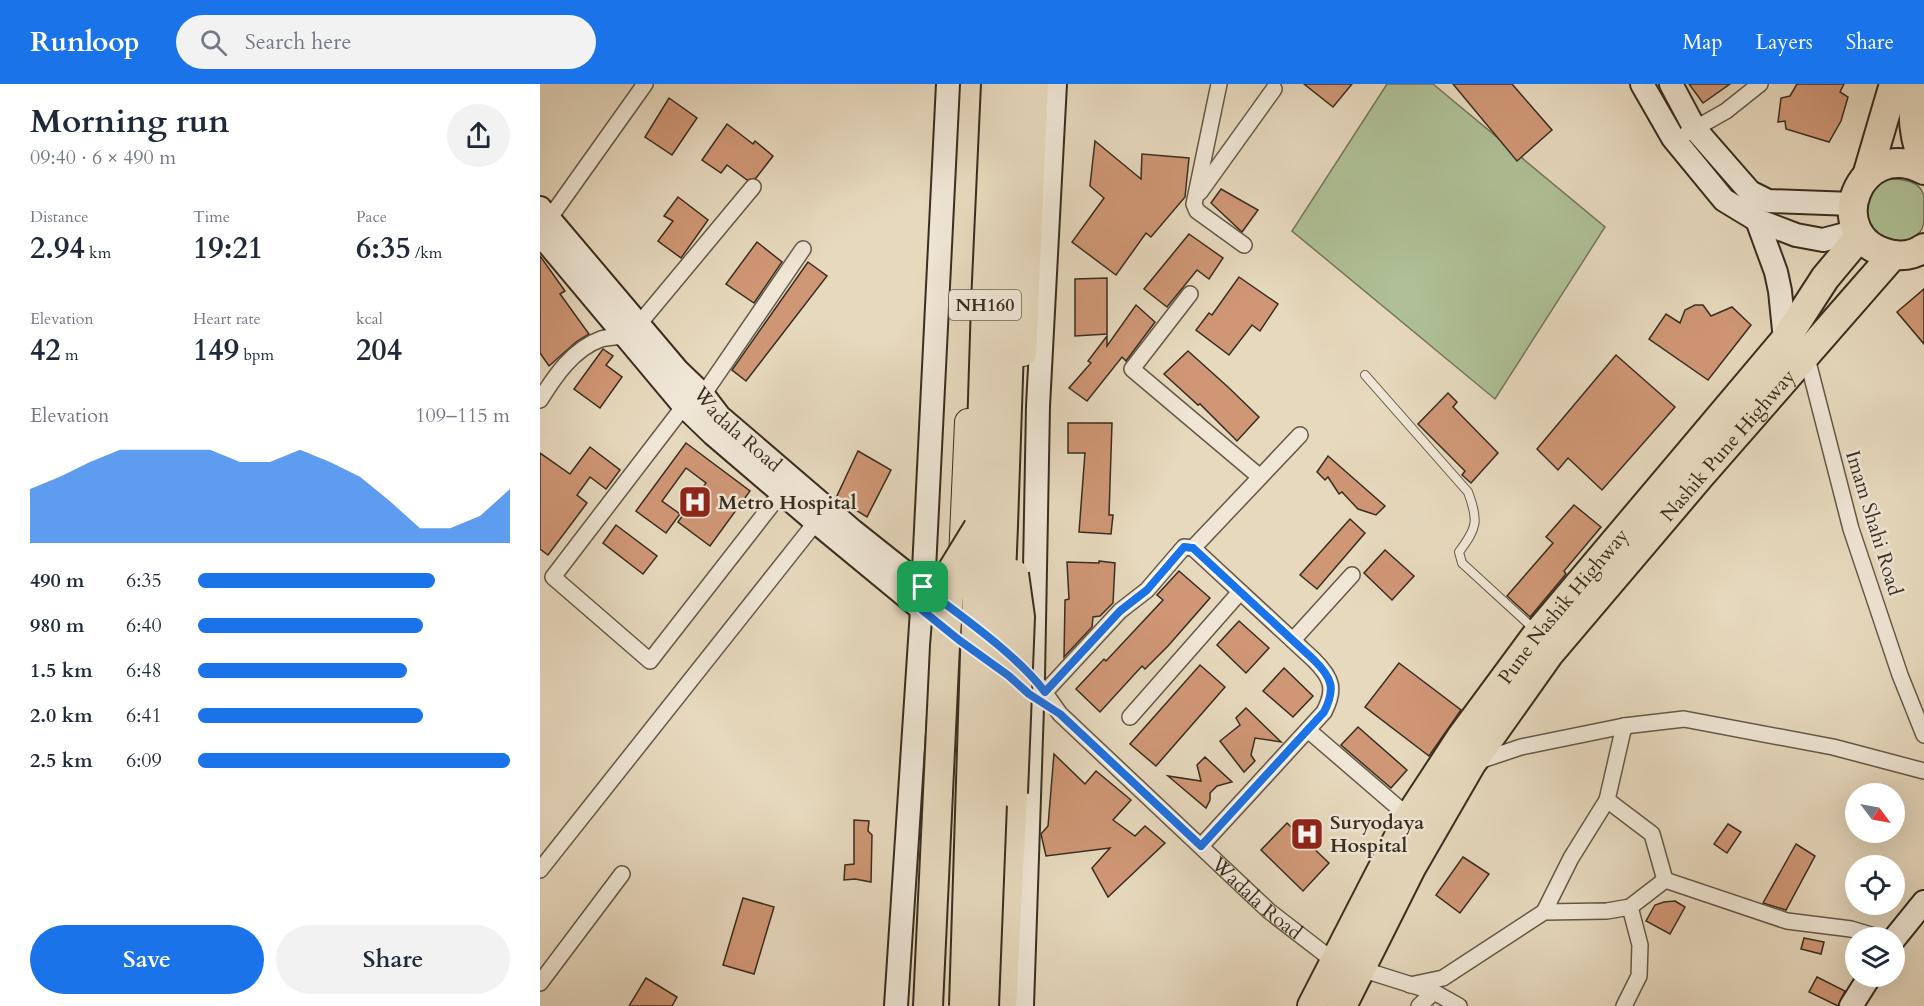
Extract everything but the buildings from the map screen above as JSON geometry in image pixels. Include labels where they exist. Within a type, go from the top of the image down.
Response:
[{"type":"highway","name":"NH160","points":[[991,526],[986,303],[996,84]]},
{"type":"highway","name":"NH160","points":[[991,526],[1018,84]]},
{"type":"highway","name":"Pune Nashik Highway","points":[[1311,1006],[1348,965],[1409,817],[1462,736],[1538,633],[1795,347],[1825,278],[1857,224],[1860,184],[1867,176],[1894,84]]},
{"type":"highway","points":[[1917,84],[1913,116],[1916,141],[1924,164]]},
{"type":"highway","points":[[1867,176],[1877,168],[1889,164],[1903,163],[1924,170]]},
{"type":"highway","points":[[1857,224],[1872,248],[1893,255],[1908,255],[1924,248]]},
{"type":"highway","name":"Nashik Pune Highway","points":[[1342,1006],[1348,965],[1411,868],[1471,764],[1549,654],[1795,347],[1893,255]]},
{"type":"highway","points":[[928,1006],[945,646],[951,572],[991,526]]},
{"type":"highway","points":[[991,526],[1017,584],[1020,617],[1002,1006]]},
{"type":"highway","points":[[964,1006],[991,526]]},
{"type":"highway","points":[[984,1006],[991,526]]},
{"type":"main road","points":[[942,1006],[984,84]]},
{"type":"main road","points":[[993,1006],[1026,680],[1035,84]]},
{"type":"street","points":[[542,223],[645,84]]},
{"type":"street","points":[[896,1006],[922,610],[948,84]]},
{"type":"street","points":[[1022,1006],[1026,680],[1055,84]]},
{"type":"street","points":[[1219,84],[1194,204],[1197,211],[1244,245]]},
{"type":"street","points":[[1642,84],[1673,138],[1724,200],[1757,220],[1796,235],[1818,240],[1824,240],[1857,224]]},
{"type":"street","points":[[1671,84],[1695,129],[1750,192],[1768,201],[1857,224]]},
{"type":"street","points":[[1673,138],[1695,129],[1726,111],[1760,84]]},
{"type":"street","points":[[1196,196],[1274,89]]},
{"type":"street","points":[[540,400],[568,361],[585,347],[632,330],[753,187]]},
{"type":"street","points":[[1757,220],[1776,272],[1795,347]]},
{"type":"street","name":"Wadala Road","points":[[542,223],[693,400],[712,434],[922,610],[959,627]]},
{"type":"street","points":[[781,493],[650,661],[553,577],[693,400],[803,249]]},
{"type":"street","points":[[1190,294],[1132,369],[1260,477]]},
{"type":"street","name":"Imam Shahi Road","points":[[1795,347],[1851,529],[1900,675],[1924,735]]},
{"type":"street","name":"Wadala Road","points":[[693,400],[719,416],[853,531],[923,587],[959,627]]},
{"type":"street","points":[[1193,548],[1300,435]]},
{"type":"street","points":[[540,870],[816,522]]},
{"type":"street","points":[[1026,680],[1147,590],[1184,547],[1193,548],[1293,640],[1325,672],[1332,686],[1330,699],[1324,712],[1201,846]]},
{"type":"street","points":[[1293,640],[1352,575]]},
{"type":"street","points":[[1130,717],[1240,592]]},
{"type":"street","points":[[959,627],[1026,680]]},
{"type":"street","name":"Wadala Road","points":[[1026,680],[1269,911],[1348,965],[1434,992],[1459,1006]]},
{"type":"street","points":[[1471,764],[1521,747],[1624,726],[1684,719],[1833,747],[1924,771]]},
{"type":"street","points":[[1410,985],[1443,978],[1544,912],[1571,858],[1606,800],[1624,726]]},
{"type":"street","points":[[1308,730],[1409,817]]},
{"type":"street","points":[[1606,800],[1652,834],[1665,880]]},
{"type":"street","points":[[540,983],[622,874]]},
{"type":"street","points":[[1544,912],[1607,911],[1630,907],[1665,880]]},
{"type":"street","points":[[1665,880],[1787,921],[1845,928]]},
{"type":"street","points":[[1624,1006],[1639,976],[1640,945],[1630,907]]},
{"type":"street","points":[[1905,927],[1922,908]]},
{"type":"street","points":[[1851,1006],[1863,987]]},
{"type":"street","points":[[1419,1006],[1434,992]]},
{"type":"lane","points":[[1365,375],[1468,492],[1476,521],[1472,534],[1459,552],[1462,563],[1538,633]]},
{"type":"green space","points":[[1387,84],[1433,84],[1605,227],[1495,399],[1292,231]]},
{"type":"green space","points":[[1889,179],[1904,180],[1914,184],[1919,187],[1924,196],[1922,228],[1910,239],[1897,242],[1884,239],[1873,232],[1867,222],[1865,211],[1870,194]]},
{"type":"place","name":"Metro Hospital","points":[[695,502]]},
{"type":"place","name":"Suryodaya Hospital","points":[[1307,834]]},
{"type":"route","points":[[1184,547],[1193,548],[1325,672],[1332,686],[1330,699],[1324,712],[1201,846],[1060,714],[1029,694],[1009,676],[922,610],[923,587],[1010,656],[1034,677],[1045,692],[1120,611],[1147,590],[1184,547]]}]
